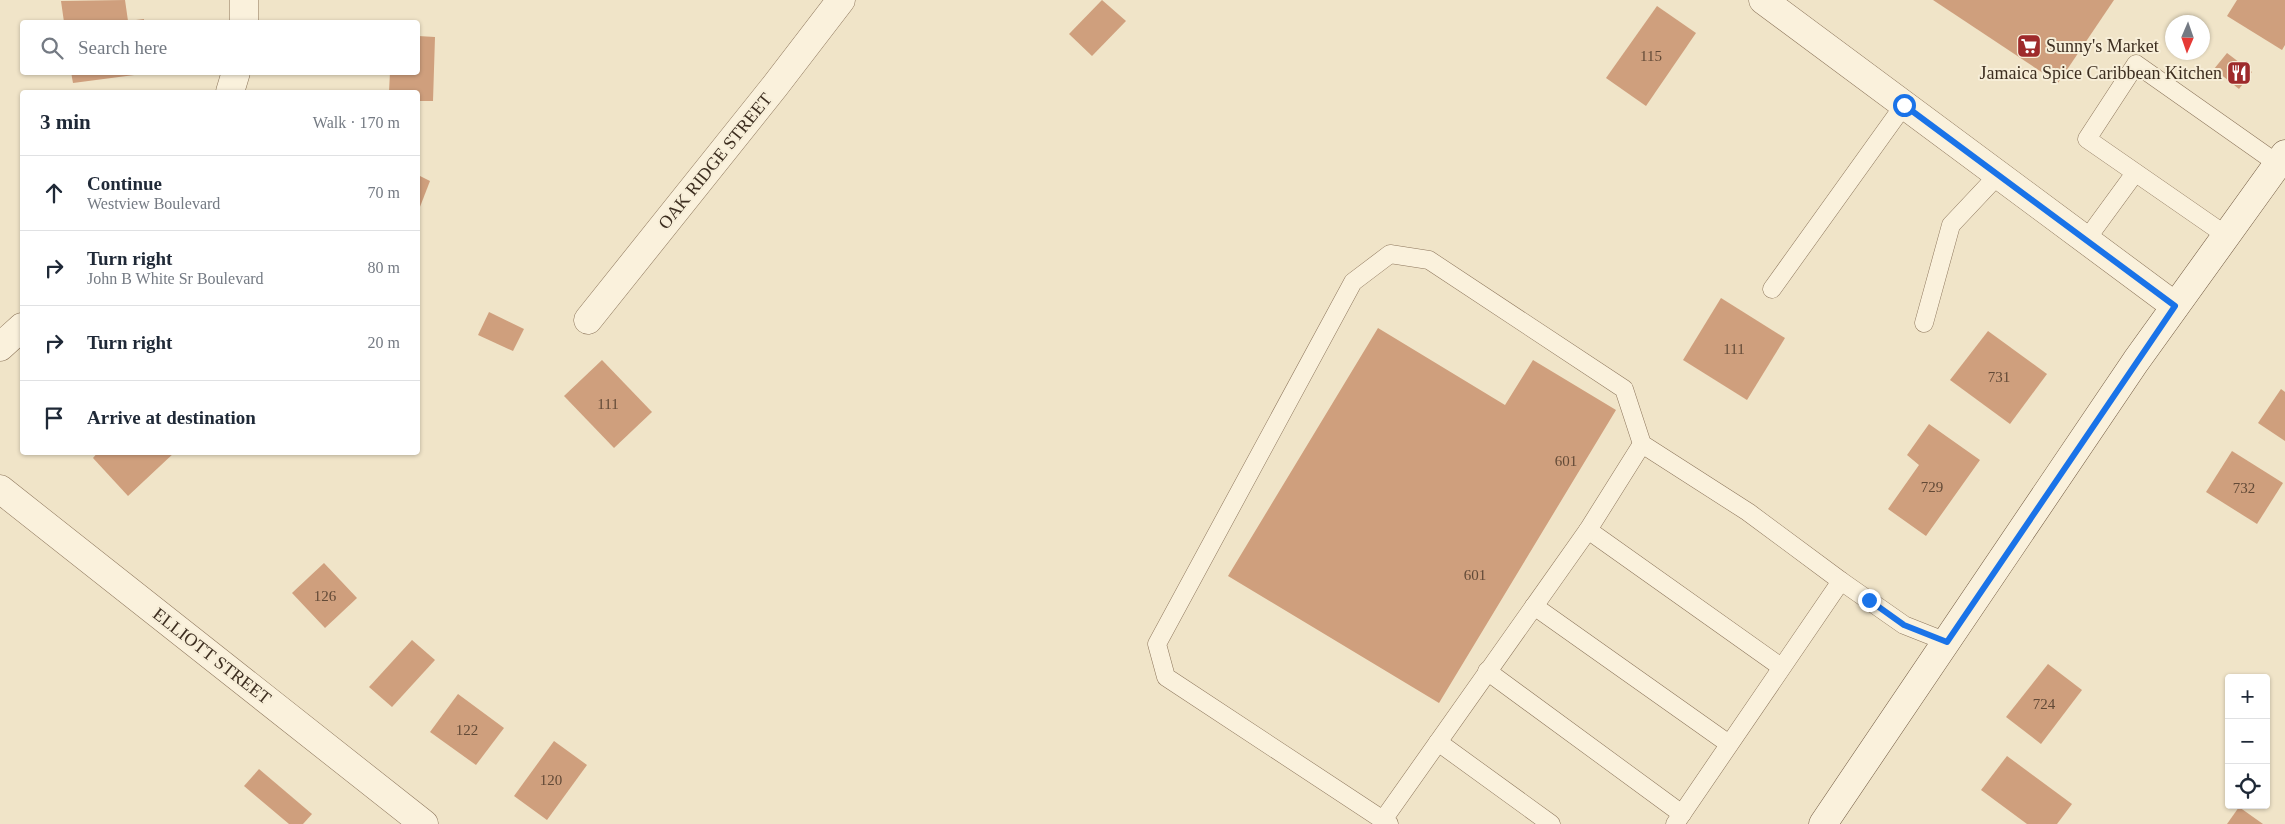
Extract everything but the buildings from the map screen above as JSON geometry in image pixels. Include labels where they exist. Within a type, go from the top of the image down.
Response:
[{"type":"street","points":[[244,0],[244,20]]},
{"type":"street","name":"OAK RIDGE STREET","points":[[588,320],[775,86],[841,0]]},
{"type":"street","points":[[1763,0],[2175,306]]},
{"type":"street","points":[[231,90],[235,75]]},
{"type":"street","points":[[1823,824],[2175,306],[2282,159]]},
{"type":"street","points":[[0,347],[20,329]]},
{"type":"street","name":"ELLIOTT STREET","points":[[0,489],[424,824]]},
{"type":"lane","points":[[2227,236],[2087,139],[2136,64],[2282,159]]},
{"type":"lane","points":[[1772,289],[1904,105]]},
{"type":"lane","points":[[2086,240],[2135,173]]},
{"type":"lane","points":[[1924,323],[1951,225],[1998,175]]},
{"type":"lane","points":[[1642,444],[1588,530],[1487,671],[1386,822],[1166,676],[1157,644],[1353,282],[1390,254],[1429,260],[1624,389],[1642,444],[1748,512],[1904,625],[1947,642]]},
{"type":"lane","points":[[1588,530],[1781,667]]},
{"type":"lane","points":[[1487,671],[1678,819],[1841,581]]},
{"type":"lane","points":[[1534,606],[1729,744]]},
{"type":"lane","points":[[1438,742],[1551,824]]},
{"type":"place","name":"Sunny's Market","points":[[2029,46]]},
{"type":"place","name":"Jamaica Spice Caribbean Kitchen","points":[[2239,73]]},
{"type":"route","points":[[1869,600],[1904,625],[1947,642],[2175,306],[1904,105]]}]
